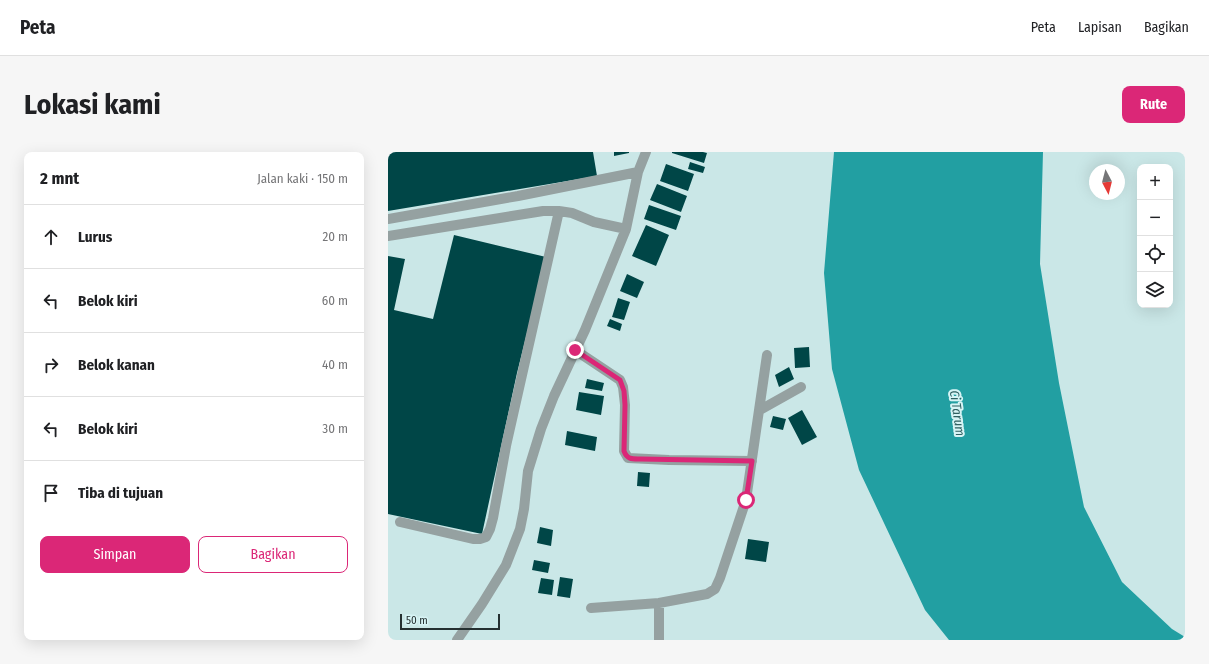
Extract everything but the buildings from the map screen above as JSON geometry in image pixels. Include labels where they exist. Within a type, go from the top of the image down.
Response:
[{"type":"street","points":[[457,640],[506,565],[520,529],[524,509],[528,471],[541,429],[554,396],[585,330],[626,229],[638,172],[646,152]]},
{"type":"street","points":[[388,219],[518,196],[638,172]]},
{"type":"street","points":[[388,236],[543,212],[559,211],[594,222],[626,229]]},
{"type":"street","points":[[400,522],[473,539],[486,537],[490,529],[506,446],[559,211]]},
{"type":"street","points":[[575,350],[620,380],[624,391],[625,405],[624,451],[628,458],[752,461]]},
{"type":"street","points":[[591,608],[659,603],[707,594],[715,589],[746,500],[767,355]]},
{"type":"street","points":[[760,410],[801,387]]},
{"type":"street","points":[[659,603],[659,640]]},
{"type":"water","name":"Ci Tarum","points":[[834,152],[1043,152],[1040,264],[1059,383],[1084,507],[1122,582],[1172,629],[1185,637],[1185,640],[949,640],[925,610],[859,470],[832,369],[824,273]]},
{"type":"route","points":[[575,350],[620,380],[623,386],[625,405],[624,453],[628,458],[752,461],[746,500]]}]
